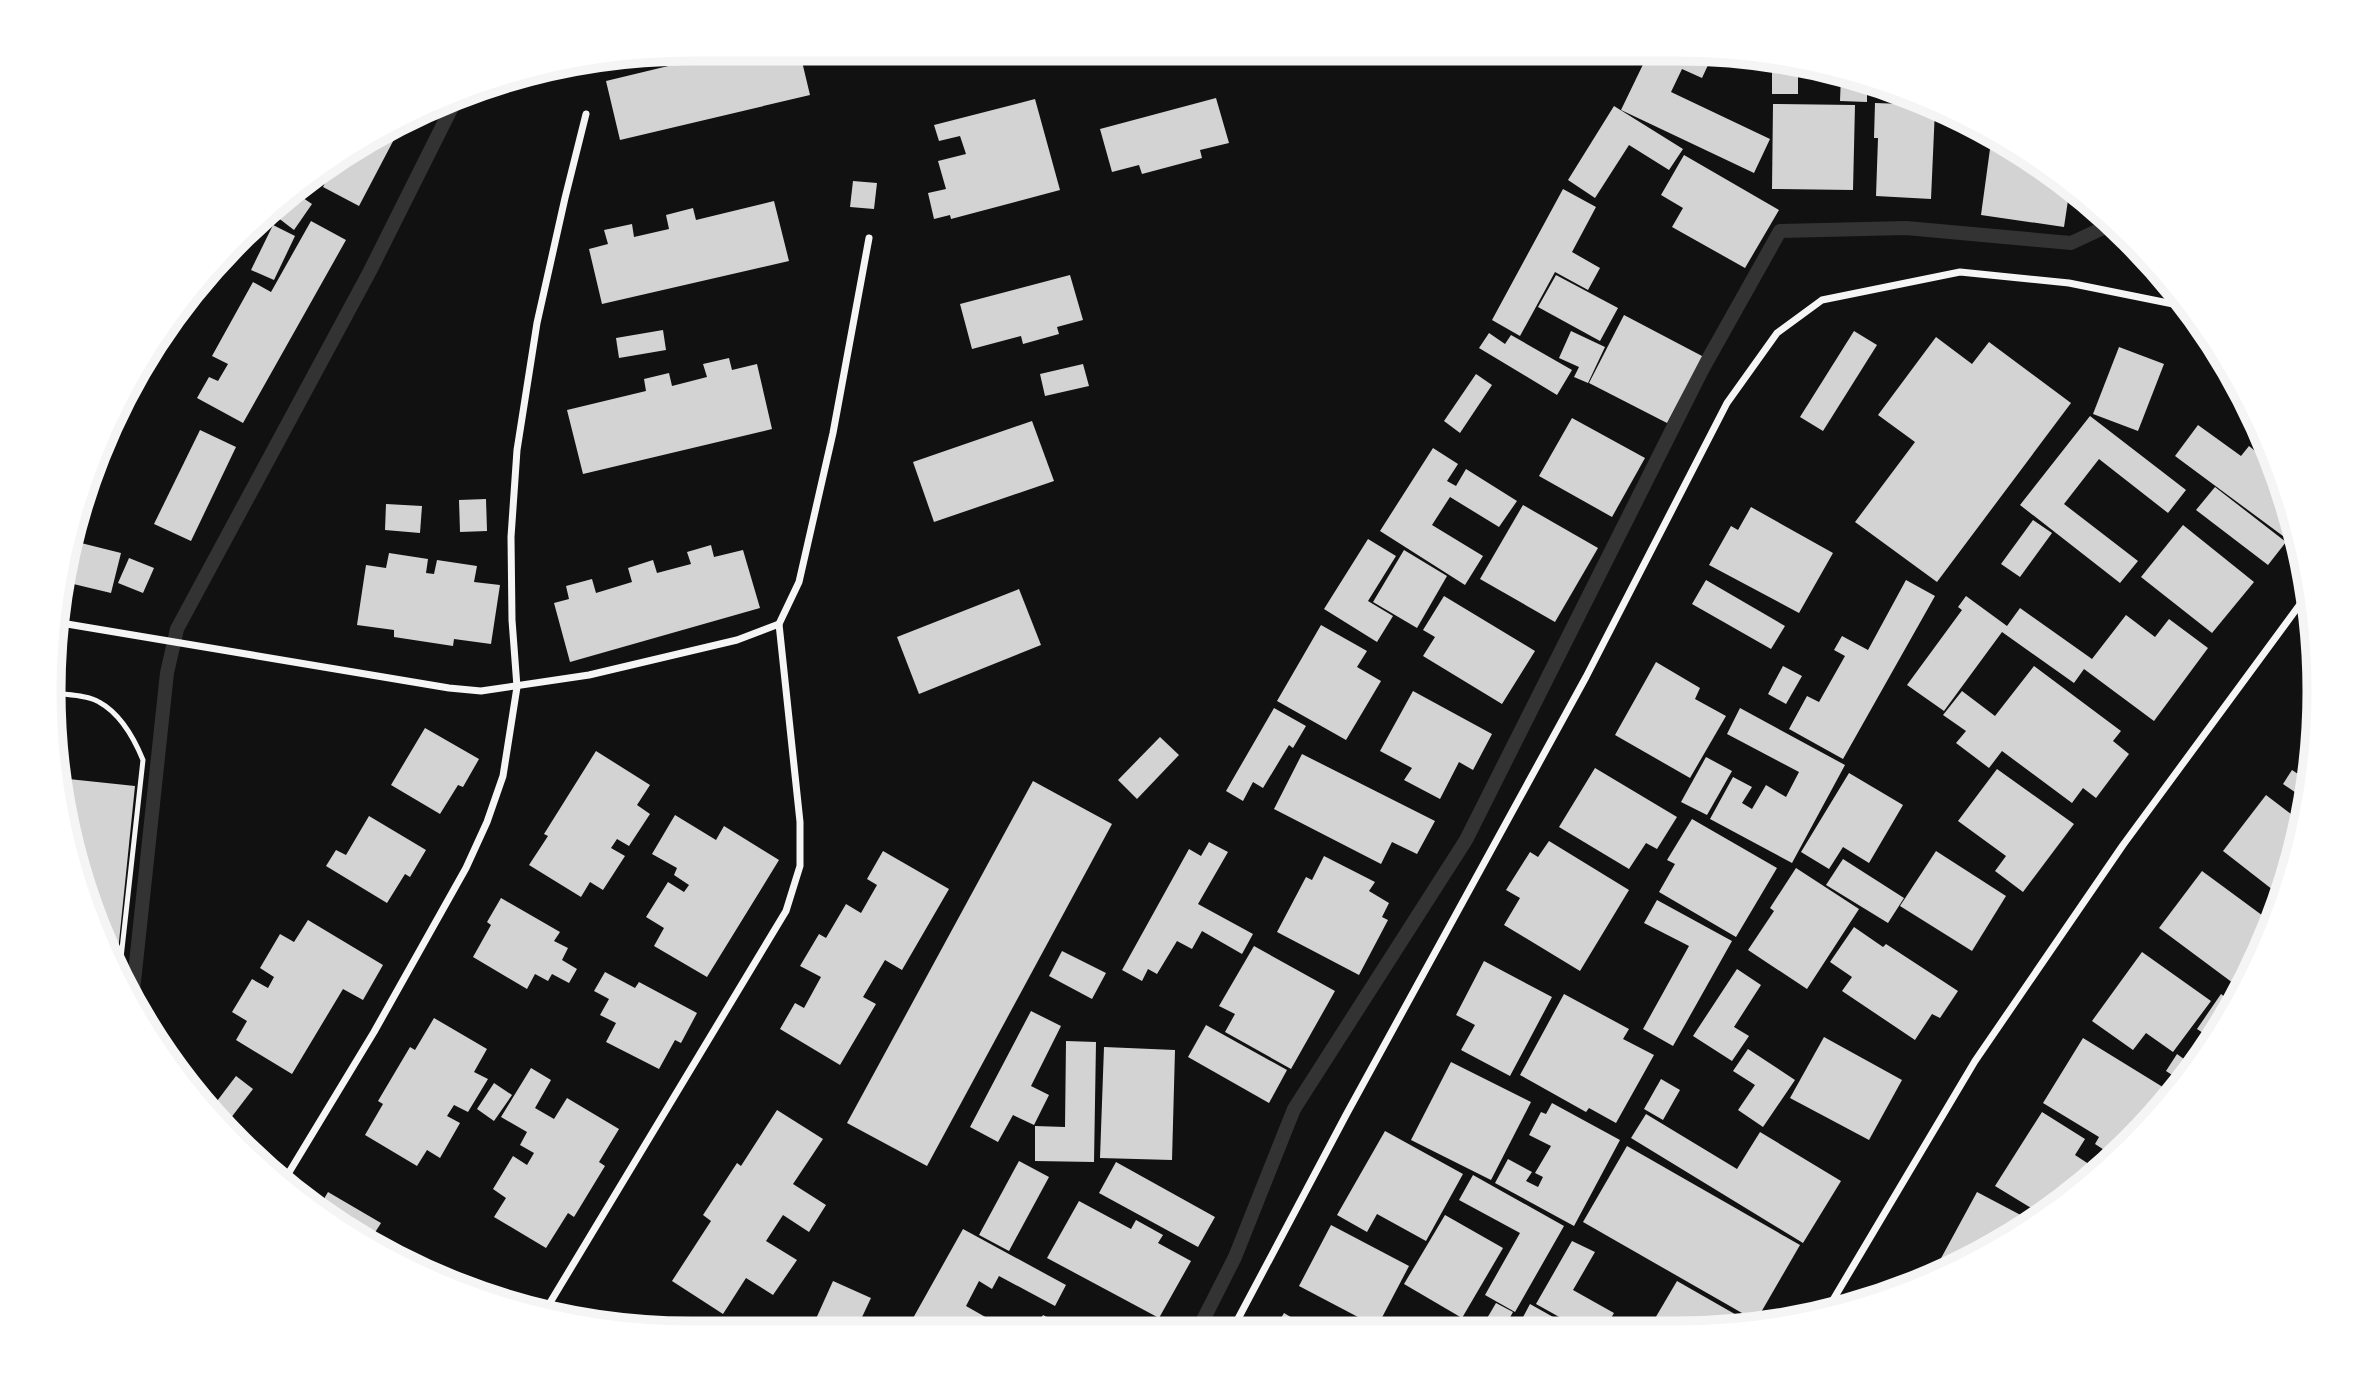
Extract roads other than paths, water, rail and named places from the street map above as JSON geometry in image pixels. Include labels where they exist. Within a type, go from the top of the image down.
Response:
[{"type":"street","points":[[288,1174],[374,1031],[471,856],[487,822],[503,776],[517,687],[512,620],[512,537],[517,450],[537,323],[586,114]]},
{"type":"street","points":[[549,1304],[786,911],[800,866],[800,822],[779,624],[799,582],[833,433],[869,238]]},
{"type":"street","points":[[1237,1321],[1586,677],[1727,403],[1777,332],[1822,300],[1960,272],[2069,283],[2174,304]]},
{"type":"street","points":[[1832,1301],[1975,1061],[2123,845],[2300,604]]},
{"type":"street","points":[[65,625],[481,691],[589,675],[737,640],[779,624]]},
{"type":"lane","points":[[61,694],[98,701],[134,737],[143,760],[121,959]]},
{"type":"waterway","points":[[134,984],[167,673],[177,629],[370,271],[451,109]]},
{"type":"waterway","points":[[1203,1321],[1235,1257],[1294,1109],[1466,840],[1702,370],[1780,231],[1906,228],[2071,243],[2103,228]]}]
